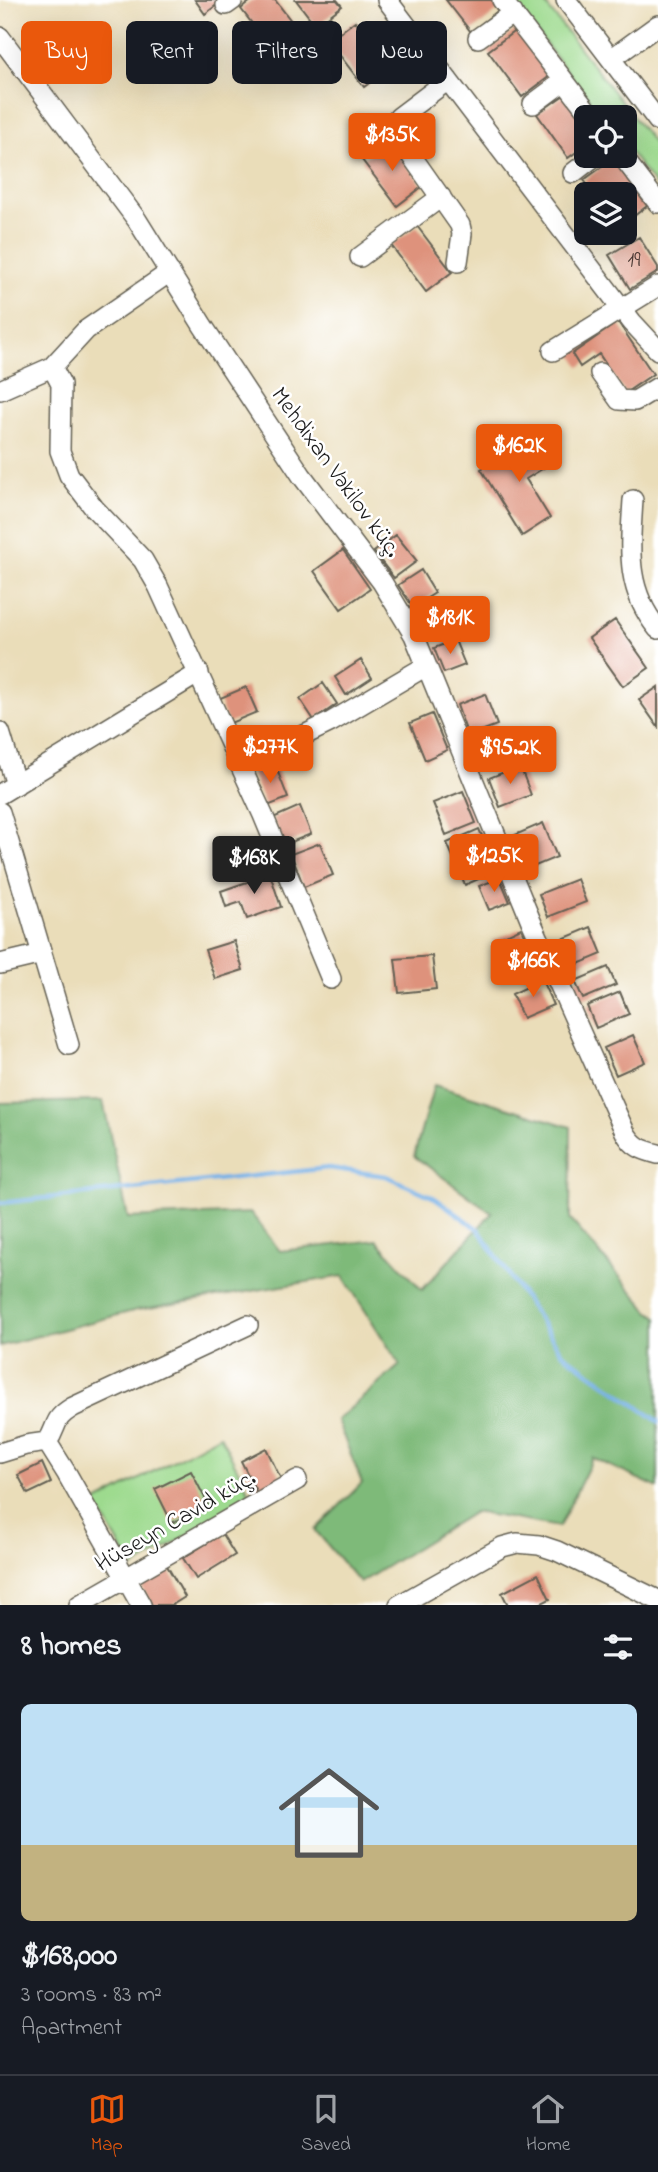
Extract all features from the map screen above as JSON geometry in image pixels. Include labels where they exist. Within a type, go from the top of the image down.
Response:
[{"type":"street","points":[[387,0],[622,309],[658,350]]},
{"type":"street","points":[[566,0],[658,121]]},
{"type":"street","points":[[478,38],[507,7],[583,105]]},
{"type":"street","points":[[611,59],[658,25]]},
{"type":"street","name":"Mehdixan Vəkilov küç.","points":[[0,37],[137,220],[203,326],[302,475],[382,582],[414,635],[531,921],[625,1132],[631,1143],[641,1150],[658,1154]]},
{"type":"street","points":[[448,80],[399,117],[395,124],[396,134],[460,225],[462,234],[458,262]]},
{"type":"street","points":[[533,104],[564,81]]},
{"type":"street","points":[[573,173],[579,168]]},
{"type":"street","points":[[631,168],[658,203]]},
{"type":"street","points":[[360,257],[441,197]]},
{"type":"street","points":[[0,390],[52,366],[86,330],[170,272]]},
{"type":"street","points":[[553,351],[658,286]]},
{"type":"street","points":[[52,366],[61,384],[60,451],[69,475],[94,508],[143,561],[158,586],[241,766],[331,979]]},
{"type":"street","points":[[600,373],[620,400],[635,401],[658,387]]},
{"type":"street","points":[[633,500],[629,557],[635,589],[658,629]]},
{"type":"street","points":[[241,766],[331,722],[426,666]]},
{"type":"street","points":[[0,732],[8,790],[200,673]]},
{"type":"street","points":[[0,812],[69,1045]]},
{"type":"street","points":[[0,964],[42,954]]},
{"type":"street","points":[[47,1442],[55,1421],[73,1407],[248,1325]]},
{"type":"street","points":[[0,1453],[47,1442]]},
{"type":"street","points":[[47,1442],[141,1605]]},
{"type":"street","name":"Hüseyn Cavid küç.","points":[[79,1605],[298,1480]]},
{"type":"street","points":[[399,1605],[502,1547],[517,1543],[538,1545],[557,1551],[658,1600]]},
{"type":"green space","points":[[512,0],[542,0],[624,105],[593,105]]},
{"type":"green space","points":[[637,122],[658,149],[658,189],[637,162]]},
{"type":"green space","points":[[434,1085],[571,1127],[570,1219],[649,1311],[658,1317],[658,1488],[593,1458],[559,1527],[474,1512],[360,1583],[315,1530],[362,1483],[337,1420],[400,1365],[343,1276],[137,1310],[0,1346],[0,1103],[103,1101],[128,1218],[251,1213],[280,1251],[377,1240],[422,1290],[492,1213],[414,1156]]},
{"type":"green space","points":[[220,1435],[252,1497],[133,1568],[95,1503]]},
{"type":"building","points":[[195,0],[223,0],[205,14]]},
{"type":"building","points":[[252,0],[275,0],[291,21],[250,21],[241,9]]},
{"type":"building","points":[[296,0],[337,0],[342,6],[322,21],[312,21]]},
{"type":"building","points":[[446,0],[493,0],[500,9],[471,32]]},
{"type":"building","points":[[356,22],[356,76],[342,58],[342,31]]},
{"type":"building","points":[[516,30],[550,76],[522,97],[488,51]]},
{"type":"building","points":[[567,93],[575,105],[574,154],[568,158],[537,114]]},
{"type":"building","points":[[387,140],[423,186],[397,206],[362,160]]},
{"type":"building","points":[[601,168],[620,168],[630,182],[585,182],[584,180]]},
{"type":"building","points":[[637,192],[647,206],[637,214]]},
{"type":"building","points":[[417,226],[452,272],[426,292],[391,245]]},
{"type":"building","points":[[639,237],[658,267],[658,272],[630,289],[609,255],[626,245],[637,245]]},
{"type":"building","points":[[618,322],[653,374],[625,393],[599,354],[580,367],[572,354]]},
{"type":"building","points":[[534,436],[550,464],[526,479],[550,518],[522,536],[481,469]]},
{"type":"building","points":[[396,535],[417,561],[394,578],[374,552]]},
{"type":"building","points":[[343,550],[370,589],[341,609],[314,571]]},
{"type":"building","points":[[421,570],[435,593],[413,607],[398,585]]},
{"type":"building","points":[[615,620],[649,668],[623,686],[589,638]]},
{"type":"building","points":[[455,640],[465,665],[444,673],[434,648]]},
{"type":"building","points":[[361,660],[372,678],[346,695],[335,677]]},
{"type":"building","points":[[323,683],[337,704],[314,720],[300,699]]},
{"type":"building","points":[[246,687],[257,712],[228,724],[218,699]]},
{"type":"building","points":[[658,687],[658,727],[639,700]]},
{"type":"building","points":[[485,694],[497,725],[468,736],[457,705]]},
{"type":"building","points":[[432,714],[447,750],[425,760],[410,723]]},
{"type":"building","points":[[274,762],[288,798],[265,807],[251,772]]},
{"type":"building","points":[[520,766],[531,795],[500,807],[489,778]]},
{"type":"building","points":[[463,791],[476,823],[446,835],[433,803]]},
{"type":"building","points":[[300,806],[311,834],[284,845],[273,818]]},
{"type":"building","points":[[543,823],[557,857],[528,869],[515,835]]},
{"type":"building","points":[[479,829],[497,871],[465,885],[447,843]]},
{"type":"building","points":[[320,843],[333,875],[304,887],[291,854]]},
{"type":"building","points":[[270,874],[281,907],[247,919],[241,902],[226,907],[221,891]]},
{"type":"building","points":[[500,878],[510,902],[489,910],[479,886]]},
{"type":"building","points":[[577,879],[586,902],[548,917],[539,894]]},
{"type":"building","points":[[591,927],[602,954],[571,967],[560,940]]},
{"type":"building","points":[[521,928],[533,955],[505,968],[493,941]]},
{"type":"building","points":[[234,941],[243,970],[215,979],[205,950]]},
{"type":"building","points":[[432,956],[436,989],[399,993],[395,959]]},
{"type":"building","points":[[608,967],[616,985],[583,999],[575,981]]},
{"type":"building","points":[[542,980],[553,1005],[523,1018],[512,994]]},
{"type":"building","points":[[620,992],[629,1014],[596,1028],[587,1006]]},
{"type":"building","points":[[633,1035],[645,1062],[616,1075],[604,1048]]},
{"type":"building","points":[[266,1448],[282,1481],[257,1493],[241,1461]]},
{"type":"building","points":[[42,1463],[51,1483],[28,1494],[18,1475]]},
{"type":"building","points":[[191,1471],[208,1504],[172,1523],[155,1489]]},
{"type":"building","points":[[222,1534],[235,1555],[196,1579],[183,1558]]},
{"type":"building","points":[[166,1564],[185,1597],[172,1605],[152,1605],[138,1580]]},
{"type":"building","points":[[538,1574],[550,1599],[538,1605],[508,1605],[502,1593]]},
{"type":"waterway","points":[[0,1203],[329,1168],[386,1176],[435,1198],[478,1229],[562,1353],[658,1421]]}]
